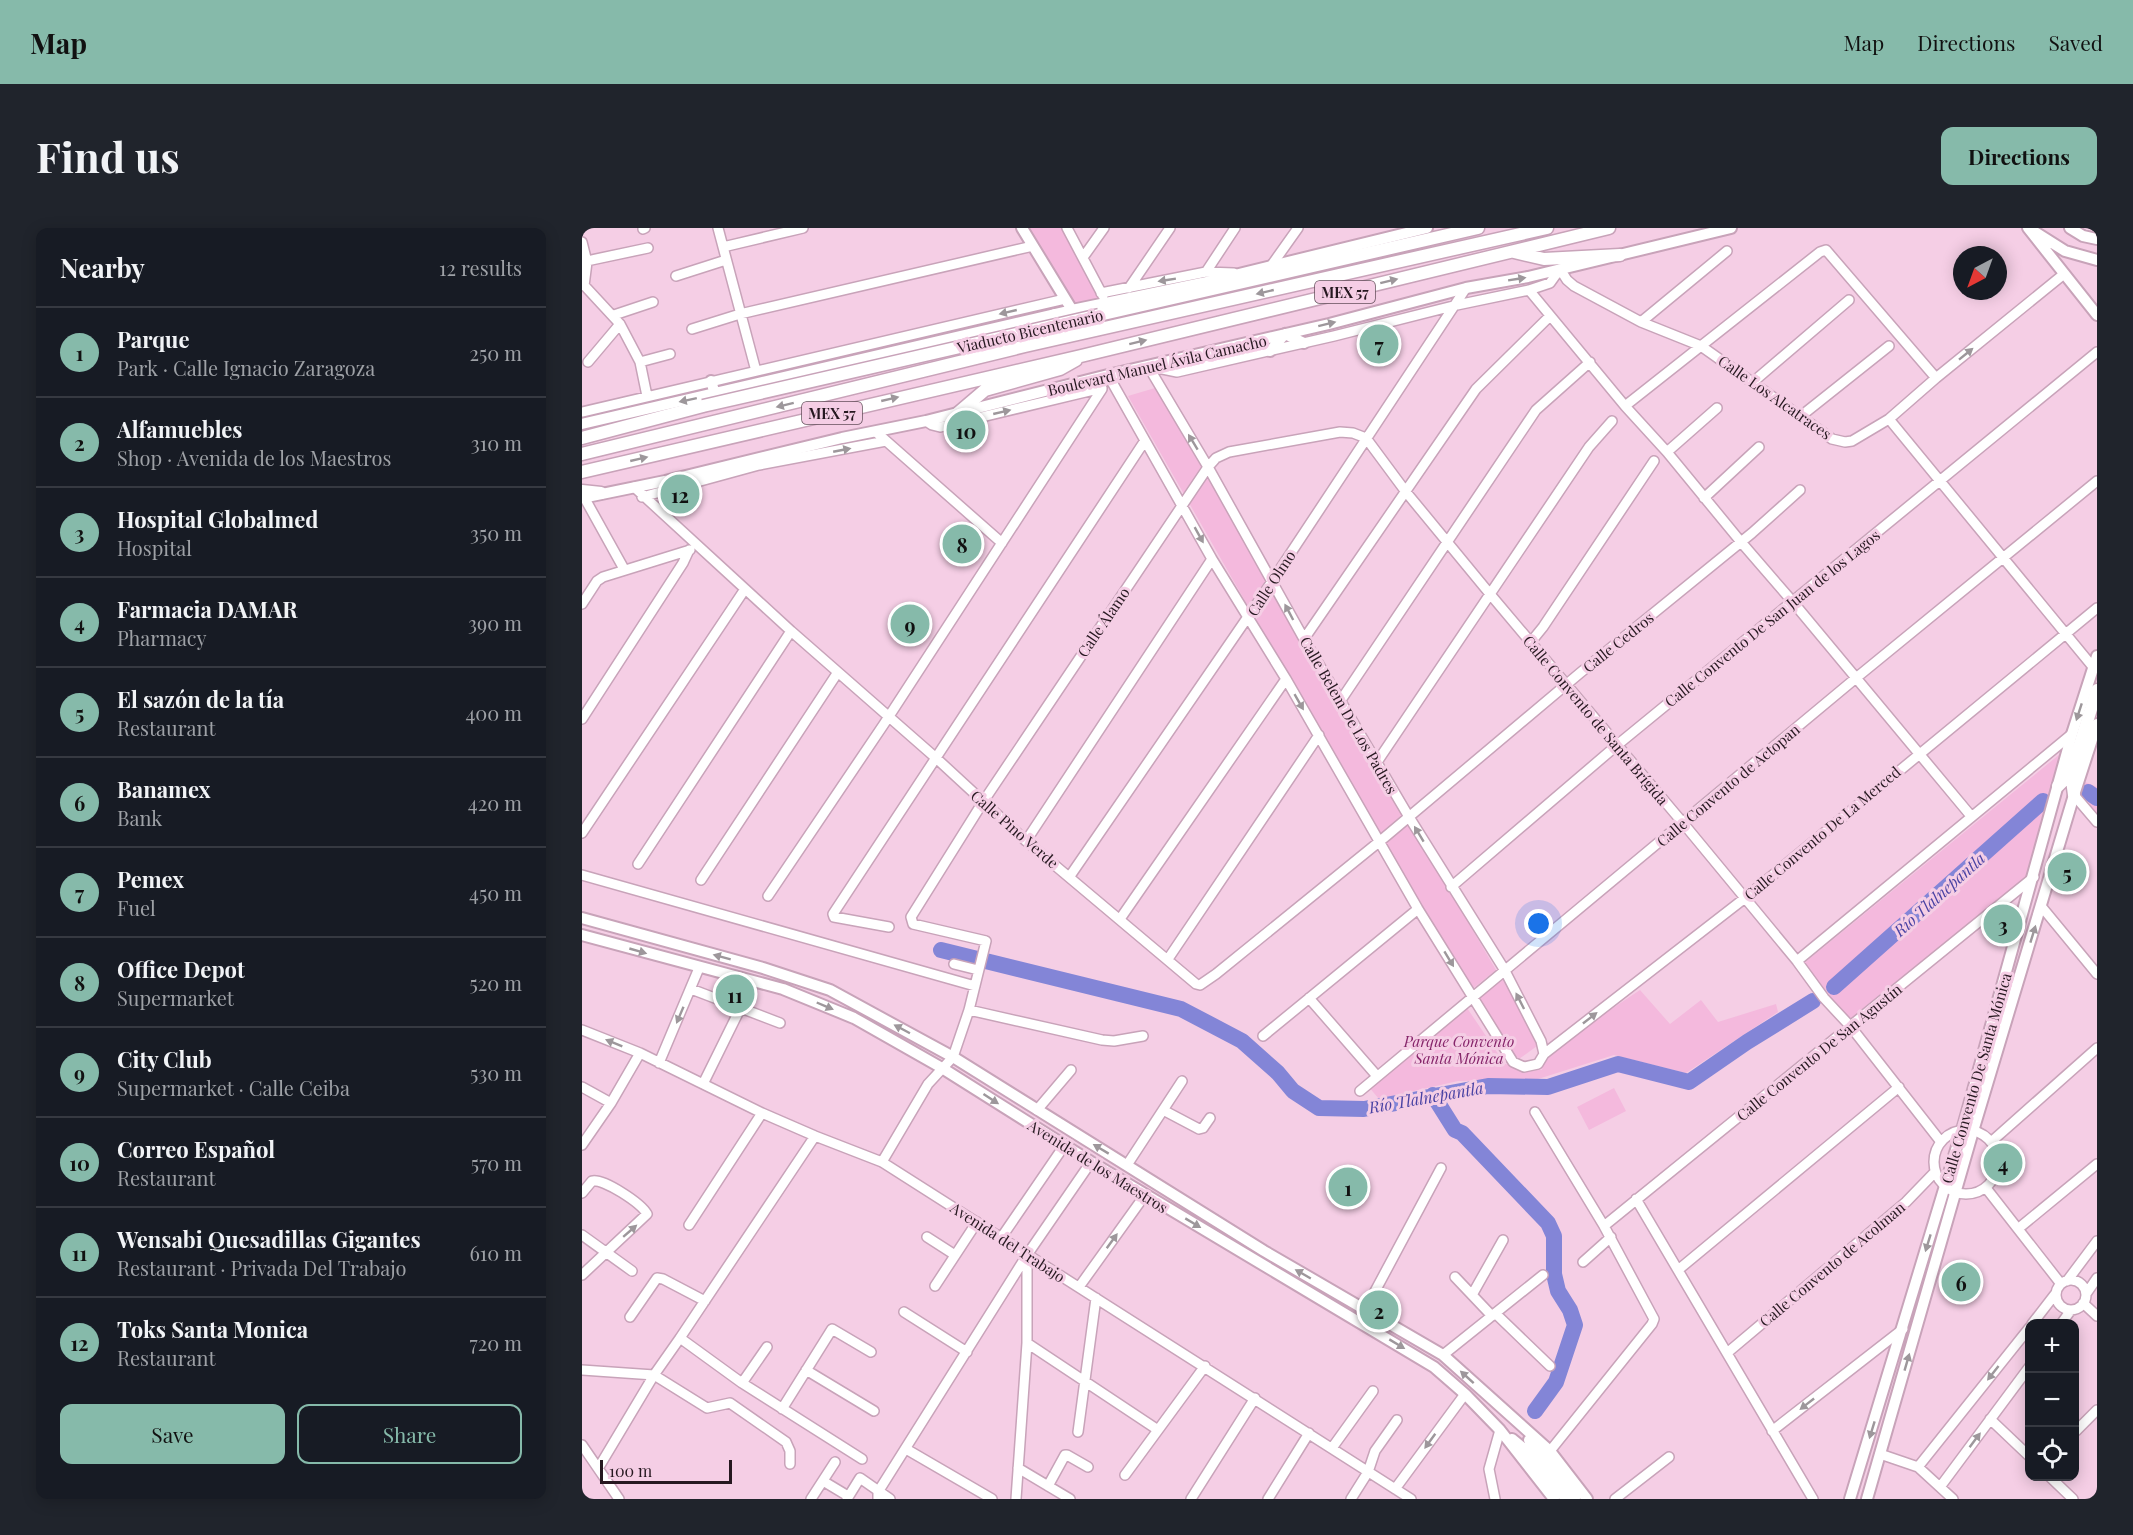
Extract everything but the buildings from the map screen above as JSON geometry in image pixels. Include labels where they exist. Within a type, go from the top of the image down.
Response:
[{"type":"highway","name":"Viaducto Bicentenario","points":[[582,438],[704,406],[1478,228]]},
{"type":"highway","name":"MEX 57","points":[[582,454],[1025,346],[1547,228]]},
{"type":"highway","name":"Boulevard Manuel Ávila Camacho","points":[[582,472],[1081,356],[1609,228]]},
{"type":"highway","points":[[1512,252],[1544,258],[1620,255]]},
{"type":"highway","points":[[1025,346],[1055,315]]},
{"type":"highway","points":[[958,413],[985,390],[1060,369],[1081,356]]},
{"type":"highway","points":[[583,496],[601,493]]},
{"type":"highway","points":[[2074,795],[2071,773],[2097,690]]},
{"type":"highway","points":[[2058,786],[2071,773]]},
{"type":"main road","points":[[1022,228],[1072,310]]},
{"type":"main road","points":[[582,424],[1072,310],[1245,273],[1427,228]]},
{"type":"main road","name":"Boulevard Manuel Ávila Camacho","points":[[601,493],[926,421],[1466,288],[1528,277],[1731,228]]},
{"type":"main road","points":[[2029,228],[2065,251],[2097,260]]},
{"type":"main road","points":[[2029,228],[2097,315]]},
{"type":"main road","points":[[2070,228],[2083,236],[2097,239]]},
{"type":"main road","points":[[1270,351],[1285,334],[1304,344]]},
{"type":"main road","points":[[711,381],[715,394]]},
{"type":"main road","name":"Calle Convento De Santa Mónica","points":[[1867,1499],[1956,1193],[1968,1130],[2058,786],[2097,656]]},
{"type":"main road","name":"Calle Convento De Santa Mónica","points":[[1850,1499],[1945,1187],[1968,1130],[2097,724]]},
{"type":"main road","name":"Avenida de los Maestros","points":[[582,918],[763,968],[830,990],[953,1057],[1264,1251],[1443,1355],[1550,1451],[1584,1498]]},
{"type":"main road","name":"Avenida de los Maestros","points":[[582,935],[783,989],[854,1018],[942,1068],[1064,1146],[1434,1367],[1465,1394],[1500,1430],[1554,1499]]},
{"type":"main road","name":"Avenida de los Maestros","points":[[1510,1417],[1531,1449],[1584,1498]]},
{"type":"main road","points":[[1500,1430],[1531,1449],[1566,1499]]},
{"type":"street","points":[[718,228],[756,371]]},
{"type":"street","points":[[723,247],[803,228]]},
{"type":"street","points":[[1067,228],[1107,303]]},
{"type":"street","points":[[1083,256],[1104,228]]},
{"type":"street","points":[[1122,300],[1170,228]]},
{"type":"street","points":[[1206,272],[1235,228]]},
{"type":"street","points":[[1271,266],[1298,228]]},
{"type":"street","points":[[582,242],[585,262],[583,286],[614,315],[620,324],[640,362],[647,396]]},
{"type":"street","points":[[692,328],[740,314],[1033,246]]},
{"type":"street","points":[[585,262],[648,248]]},
{"type":"street","points":[[1641,322],[1727,250]]},
{"type":"street","points":[[1625,406],[1820,252],[1826,250],[1936,378]]},
{"type":"street","points":[[676,276],[726,260]]},
{"type":"street","points":[[1148,366],[1177,372],[1304,344],[1456,305],[1529,290],[1550,283],[1560,269]]},
{"type":"street","name":"Calle Los Alcatraces","points":[[1560,269],[1574,286],[1641,322],[1701,346],[1832,439],[1845,442],[1858,439],[1889,419],[2064,274]]},
{"type":"street","points":[[1101,293],[1206,272],[1245,273]]},
{"type":"street","name":"Calle Olmo","points":[[1070,876],[1273,581],[1466,288]]},
{"type":"street","points":[[1529,290],[1971,816]]},
{"type":"street","points":[[582,412],[1065,298]]},
{"type":"street","points":[[1753,382],[1849,300]]},
{"type":"street","points":[[614,315],[653,302]]},
{"type":"street","points":[[1304,639],[1481,383],[1550,316]]},
{"type":"street","points":[[588,362],[620,324]]},
{"type":"street","points":[[1801,416],[1889,346]]},
{"type":"street","name":"Calle Convento De San Juan de los Lagos","points":[[1451,887],[1616,746],[2097,352]]},
{"type":"street","points":[[640,362],[670,354]]},
{"type":"street","points":[[1341,700],[1536,410],[1590,362]]},
{"type":"street","name":"Calle Belem De Los Padres","points":[[1148,366],[1208,466],[1304,639],[1409,817],[1504,969],[1541,1041],[1544,1054]]},
{"type":"street","points":[[768,896],[1002,543],[1102,389],[1108,375]]},
{"type":"street","points":[[1108,375],[1212,560],[1249,616],[1418,909],[1513,1062],[1524,1066],[1538,1064],[1544,1054]]},
{"type":"street","points":[[926,421],[940,427],[1102,389]]},
{"type":"street","points":[[1667,452],[1717,408]]},
{"type":"street","points":[[1889,419],[2093,667]]},
{"type":"street","points":[[1377,762],[1589,447],[1612,421]]},
{"type":"street","points":[[876,432],[1002,543]]},
{"type":"street","name":"Calle Álamo","points":[[979,968],[986,941],[913,924],[911,917],[983,802],[1208,466],[1216,458],[1229,452],[1340,432],[1353,433],[1366,438]]},
{"type":"street","name":"Calle Convento de Santa Brígida","points":[[1366,438],[1406,492],[1745,898],[1822,995],[1851,1027],[1941,1142]]},
{"type":"street","points":[[642,497],[759,465],[886,441]]},
{"type":"street","points":[[889,927],[834,916],[1144,442]]},
{"type":"street","points":[[1704,498],[1759,447]]},
{"type":"street","points":[[1530,643],[1654,461]]},
{"type":"street","name":"Calle Convento de Actopan","points":[[1360,1091],[1471,996],[2097,481]]},
{"type":"street","name":"Calle Pino Verde","points":[[634,487],[693,548],[745,589],[1026,841],[1196,984],[1202,985],[1409,817]]},
{"type":"street","name":"Calle Cedros","points":[[1409,817],[1566,684],[1741,542],[1800,490]]},
{"type":"street","points":[[583,496],[624,569]]},
{"type":"street","points":[[582,604],[600,579],[624,569],[693,548]]},
{"type":"street","points":[[582,719],[693,548]]},
{"type":"street","points":[[1026,841],[1212,560]]},
{"type":"street","points":[[582,833],[745,589]]},
{"type":"street","name":"Calle Convento De La Merced","points":[[1544,1054],[1745,898],[2097,608]]},
{"type":"street","points":[[638,864],[791,631]]},
{"type":"street","points":[[701,880],[838,672]]},
{"type":"street","points":[[1120,919],[1286,679]]},
{"type":"street","points":[[1797,962],[2072,734]]},
{"type":"street","points":[[1168,959],[1318,735]]},
{"type":"street","points":[[2074,795],[2097,822]]},
{"type":"street","points":[[582,875],[975,986]]},
{"type":"street","name":"Calle Convento De San Agustín","points":[[1604,1226],[2034,878]]},
{"type":"street","points":[[2041,906],[2097,974]]},
{"type":"street","points":[[1263,1036],[1418,909]]},
{"type":"street","points":[[882,1161],[928,1084],[953,1057],[969,1010],[979,968],[954,964]]},
{"type":"street","points":[[659,1063],[699,968]]},
{"type":"street","points":[[691,989],[780,1023]]},
{"type":"street","points":[[1309,998],[1377,1076]]},
{"type":"street","points":[[703,1084],[741,1007]]},
{"type":"street","points":[[969,1010],[1102,1040],[1114,1041],[1143,1036]]},
{"type":"street","name":"Avenida del Trabajo","points":[[582,1030],[640,1053],[762,1113],[882,1161],[1410,1499]]},
{"type":"street","points":[[1991,1142],[2097,1048]]},
{"type":"street","points":[[582,1145],[611,1103],[640,1053]]},
{"type":"street","points":[[1037,1110],[1071,1070]]},
{"type":"street","points":[[1127,1165],[1182,1082]]},
{"type":"street","points":[[582,1086],[611,1103]]},
{"type":"street","points":[[1678,1270],[1899,1087]]},
{"type":"street","points":[[1163,1110],[1199,1129],[1203,1128],[1210,1118]]},
{"type":"street","points":[[1535,1112],[1611,1237],[1654,1319],[1550,1451]]},
{"type":"street","points":[[689,1225],[762,1113]]},
{"type":"street","points":[[1968,1130],[1986,1137],[1998,1155],[1998,1170],[1992,1183],[1972,1195],[1956,1193],[1945,1187],[1935,1172],[1934,1155],[1941,1142],[1949,1134],[1968,1130]]},
{"type":"street","points":[[599,1467],[654,1375],[683,1340],[705,1302],[815,1136]]},
{"type":"street","points":[[1001,1238],[1064,1146]]},
{"type":"street","points":[[878,1496],[1027,1255],[1091,1162]]},
{"type":"street","points":[[2019,1228],[2097,1164]]},
{"type":"street","points":[[1365,1310],[1441,1168]]},
{"type":"street","name":"Calle Convento de Acolman","points":[[1727,1353],[1906,1202],[1935,1172]]},
{"type":"street","points":[[582,1193],[592,1181],[600,1181],[628,1197],[646,1212],[643,1220],[582,1275]]},
{"type":"street","points":[[1986,1188],[2062,1286],[2060,1305],[2071,1310]]},
{"type":"street","points":[[1078,1287],[1145,1195]]},
{"type":"street","points":[[1636,1199],[1813,1499]]},
{"type":"street","points":[[935,1286],[978,1222]]},
{"type":"street","points":[[582,1235],[632,1271]]},
{"type":"street","points":[[927,1237],[955,1256]]},
{"type":"street","points":[[1582,1262],[1611,1237]]},
{"type":"street","points":[[1473,1294],[1503,1240]]},
{"type":"street","points":[[2035,1319],[2097,1241]]},
{"type":"street","points":[[1016,1499],[1027,1343],[1027,1255]]},
{"type":"street","points":[[1443,1355],[1543,1275]]},
{"type":"street","points":[[1455,1277],[1550,1366]]},
{"type":"street","points":[[630,1317],[657,1278],[705,1302]]},
{"type":"street","points":[[2064,1319],[2071,1310],[2078,1308],[2097,1278]]},
{"type":"street","points":[[2062,1286],[2079,1283],[2085,1298],[2097,1316]]},
{"type":"street","points":[[1078,1432],[1096,1298]]},
{"type":"street","points":[[904,1312],[967,1352]]},
{"type":"street","points":[[782,1409],[832,1329],[871,1352]]},
{"type":"street","points":[[1772,1431],[1903,1329]]},
{"type":"street","points":[[1918,1467],[2025,1333]]},
{"type":"street","points":[[683,1340],[742,1383],[862,1459]]},
{"type":"street","points":[[1027,1343],[1158,1430]]},
{"type":"street","points":[[742,1383],[767,1347]]},
{"type":"street","points":[[1125,1475],[1205,1366]]},
{"type":"street","points":[[582,1370],[654,1375],[707,1408],[730,1403],[786,1442],[790,1451],[790,1464]]},
{"type":"street","points":[[806,1370],[874,1411]]},
{"type":"street","points":[[1940,1487],[2025,1373]]},
{"type":"street","points":[[1332,1448],[1373,1391]]},
{"type":"street","points":[[1395,1489],[1465,1394]]},
{"type":"street","points":[[1191,1499],[1255,1398]]},
{"type":"street","points":[[2079,1428],[2097,1410]]},
{"type":"street","points":[[1990,1419],[2025,1452]]},
{"type":"street","points":[[1351,1499],[1368,1472],[1375,1451],[1397,1420]]},
{"type":"street","points":[[1495,1499],[1490,1469],[1500,1430]]},
{"type":"street","points":[[1268,1499],[1309,1433]]},
{"type":"street","points":[[582,1444],[619,1499]]},
{"type":"street","points":[[906,1449],[992,1499]]},
{"type":"street","points":[[1880,1454],[1918,1467],[1953,1499]]},
{"type":"street","points":[[1048,1486],[1065,1455],[1088,1467]]},
{"type":"street","points":[[1615,1499],[1669,1457]]},
{"type":"street","points":[[811,1499],[835,1462]]},
{"type":"street","points":[[1018,1468],[1070,1499]]},
{"type":"street","points":[[823,1481],[848,1498],[860,1478],[878,1496],[890,1499]]},
{"type":"street","points":[[2054,1481],[2073,1499]]},
{"type":"green space","points":[[1025,228],[1069,228],[1113,302],[1072,310]]},
{"type":"green space","points":[[1155,388],[1268,581],[1249,608],[1128,396]]},
{"type":"green space","points":[[1275,592],[1405,815],[1380,834],[1255,621]]},
{"type":"green space","points":[[2060,754],[2032,878],[1850,1020],[1803,964]]},
{"type":"green space","points":[[2085,782],[2097,787],[2097,818],[2082,798],[2082,788]]},
{"type":"green space","points":[[1409,821],[1496,970],[1471,990],[1383,841]]},
{"type":"green space","points":[[1503,977],[1537,1046],[1519,1059],[1511,1051],[1477,998]]},
{"type":"green space","name":"Parque Convento Santa Mónica","points":[[1640,990],[1670,1024],[1701,1000],[1718,1022],[1776,1004],[1778,1012],[1686,1073],[1614,1055],[1538,1079],[1458,1081],[1379,1099],[1368,1086],[1465,1005],[1505,1064],[1542,1070],[1544,1054]]},
{"type":"green space","points":[[1614,1088],[1626,1111],[1589,1130],[1577,1107]]},
{"type":"waterway","name":"Río Tlalnepantla","points":[[2088,792],[2097,798]]},
{"type":"waterway","name":"Río Tlalnepantla","points":[[1834,987],[2043,801]]},
{"type":"waterway","name":"Río Tlalnepantla","points":[[941,950],[1181,1009],[1242,1041],[1278,1073],[1293,1091],[1319,1108],[1364,1109],[1488,1086],[1548,1087],[1618,1064],[1689,1082],[1813,1001]]},
{"type":"waterway","points":[[1433,1095],[1455,1130],[1462,1133],[1548,1223],[1554,1236],[1554,1274],[1558,1291],[1570,1310],[1575,1325],[1556,1382],[1535,1411]]},
{"type":"place","name":"Pemex","points":[[1379,344]]},
{"type":"place","name":"Correo Español","points":[[966,430]]},
{"type":"place","name":"Toks Santa Monica","points":[[680,494]]},
{"type":"place","name":"Office Depot","points":[[962,544]]},
{"type":"place","name":"City Club","points":[[910,624]]},
{"type":"place","name":"El sazón de la tía","points":[[2067,872]]},
{"type":"place","name":"Hospital Globalmed","points":[[2003,924]]},
{"type":"place","name":"Wensabi Quesadillas Gigantes","points":[[735,994]]},
{"type":"place","name":"Farmacia DAMAR","points":[[2003,1163]]},
{"type":"place","name":"Parque","points":[[1348,1187]]},
{"type":"place","name":"Banamex","points":[[1961,1282]]},
{"type":"place","name":"Alfamuebles","points":[[1379,1310]]}]
